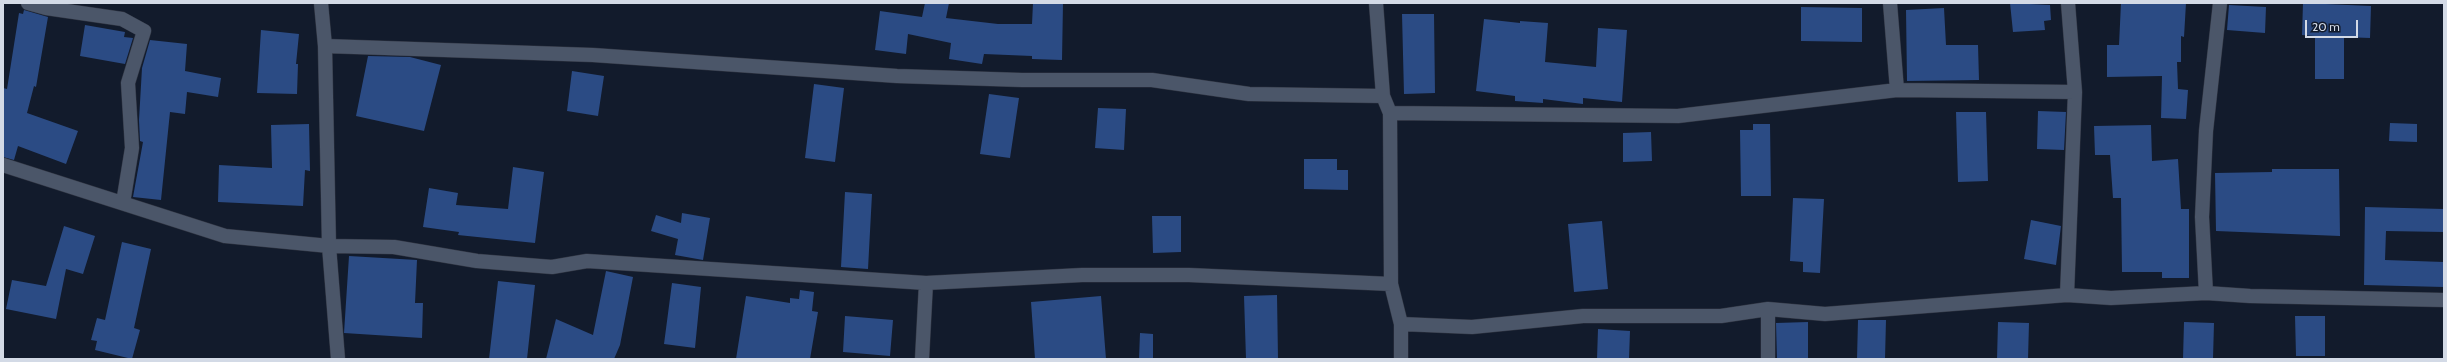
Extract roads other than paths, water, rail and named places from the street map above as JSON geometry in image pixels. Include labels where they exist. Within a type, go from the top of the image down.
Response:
[{"type":"street","points":[[28,3],[46,8],[122,19],[144,31],[128,83],[132,148],[123,203]]},
{"type":"street","points":[[320,3],[325,46],[329,246],[338,359]]},
{"type":"street","points":[[1376,3],[1383,96],[1390,112],[1391,284],[1401,324],[1401,359]]},
{"type":"street","points":[[1890,3],[1897,90]]},
{"type":"street","points":[[2067,295],[2075,92],[2068,3]]},
{"type":"street","points":[[2206,293],[2202,217],[2205,139],[2220,3]]},
{"type":"street","points":[[325,46],[593,55],[897,76],[1022,80],[1152,80],[1249,94],[1383,96]]},
{"type":"street","points":[[1390,112],[1678,116],[1897,90],[2075,92]]},
{"type":"street","points":[[3,166],[46,181],[123,203],[225,236],[329,246],[394,247],[477,261],[552,266],[587,261],[926,283],[1082,274],[1189,275],[1391,284]]},
{"type":"street","points":[[922,359],[926,283]]},
{"type":"street","points":[[1401,324],[1472,327],[1583,316],[1720,316],[1768,309],[1825,314],[2067,295],[2111,298],[2206,293],[2250,296],[2444,300]]},
{"type":"street","points":[[1768,309],[1768,359]]}]
